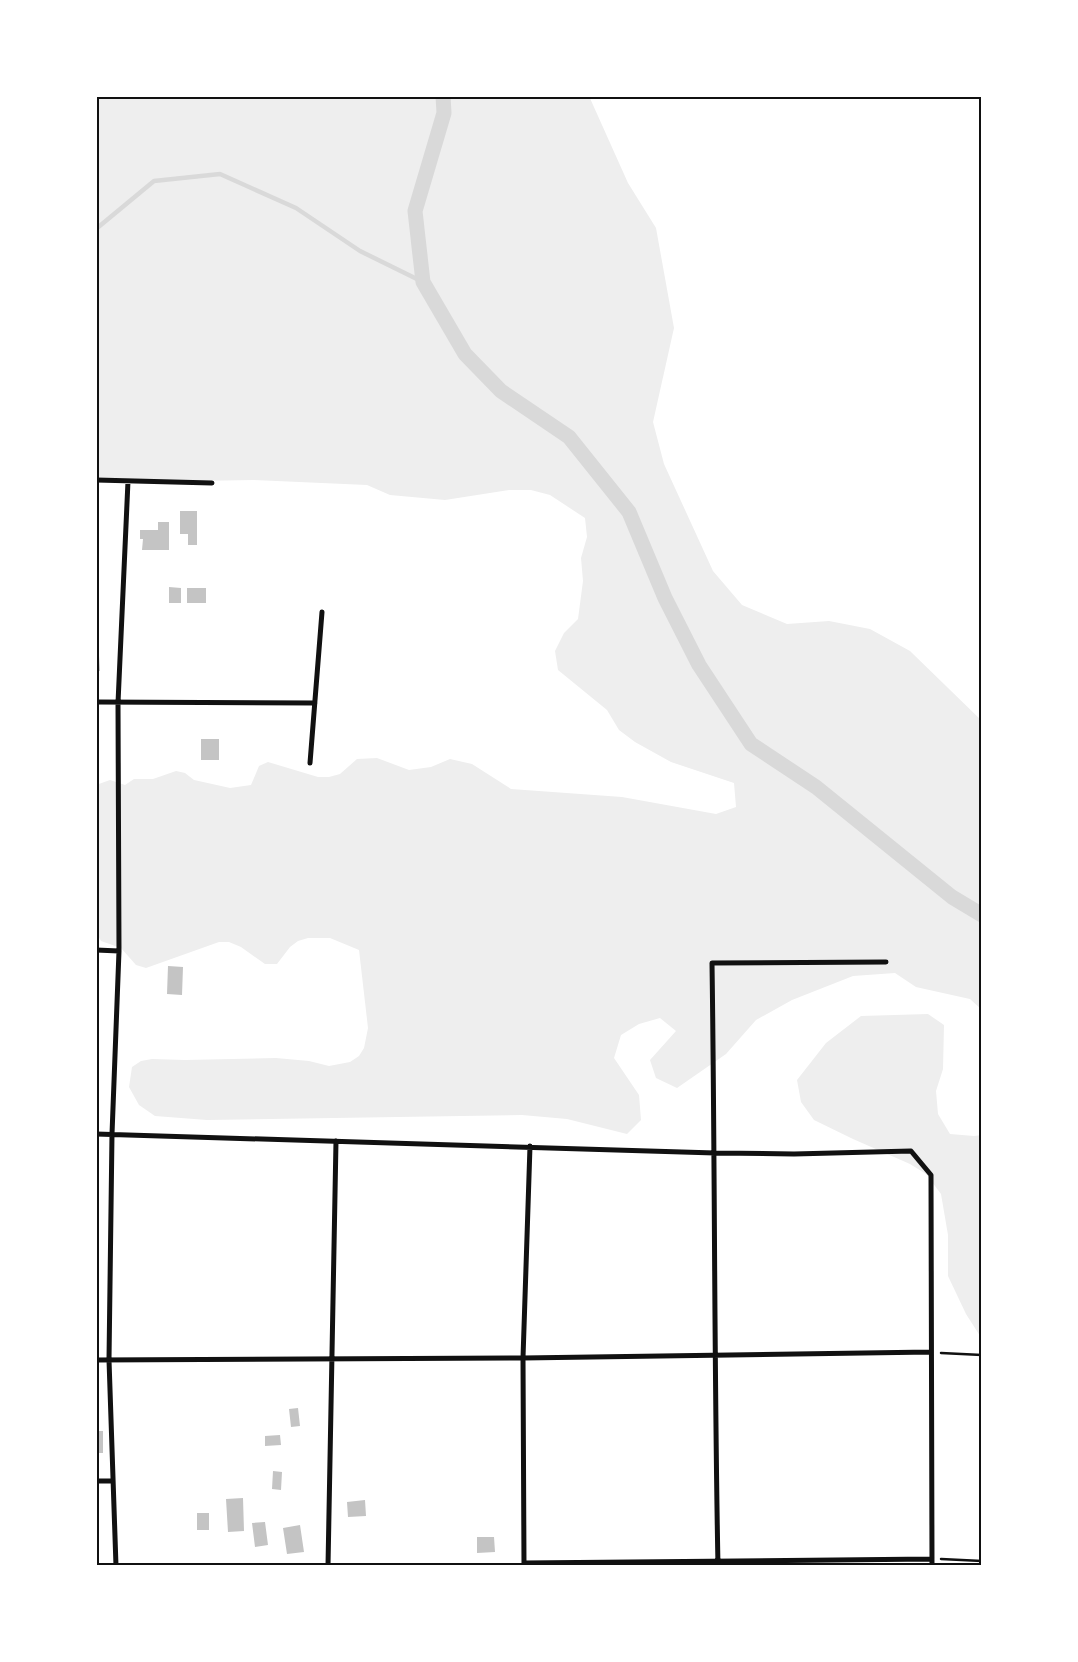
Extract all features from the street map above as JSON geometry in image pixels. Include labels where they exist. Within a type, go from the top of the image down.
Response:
[{"type":"street","points":[[96,480],[212,483]]},
{"type":"street","points":[[116,1566],[108,1360],[112,1134],[119,951],[118,703],[128,481]]},
{"type":"street","points":[[310,762],[322,612]]},
{"type":"street","points":[[96,702],[315,704]]},
{"type":"street","points":[[96,950],[119,951]]},
{"type":"street","points":[[718,1564],[714,1356],[712,963],[886,962]]},
{"type":"street","points":[[96,1134],[714,1153],[794,1154],[911,1151],[931,1175],[932,1566]]},
{"type":"street","points":[[328,1566],[336,1140]]},
{"type":"street","points":[[530,1146],[523,1358],[524,1564],[718,1564],[932,1559]]},
{"type":"street","points":[[96,1360],[523,1358],[931,1352]]},
{"type":"street","points":[[96,1481],[113,1481]]},
{"type":"path","points":[[931,1352],[982,1355]]},
{"type":"path","points":[[932,1559],[982,1562]]},
{"type":"shaded area","points":[[96,96],[589,96],[628,183],[656,228],[674,328],[653,422],[664,464],[713,571],[742,605],[787,624],[829,621],[870,629],[910,651],[982,721],[982,1010],[970,999],[916,987],[895,973],[853,976],[792,1000],[756,1020],[726,1054],[677,1088],[656,1078],[650,1060],[676,1031],[660,1018],[639,1024],[621,1035],[614,1058],[639,1095],[641,1120],[627,1134],[567,1119],[522,1115],[207,1120],[155,1116],[139,1105],[129,1087],[132,1067],[141,1061],[152,1059],[276,1058],[309,1061],[329,1066],[350,1062],[359,1056],[364,1048],[368,1028],[359,950],[330,938],[308,938],[298,941],[290,947],[277,964],[265,964],[241,947],[229,942],[219,942],[146,968],[136,965],[121,948],[101,941],[96,932],[96,785],[110,780],[125,785],[134,779],[153,779],[176,771],[185,773],[194,780],[230,788],[251,785],[259,766],[268,762],[318,777],[329,777],[340,774],[357,759],[377,758],[409,770],[431,767],[450,759],[472,764],[511,789],[622,797],[716,814],[736,807],[734,783],[671,762],[635,742],[619,730],[607,710],[558,670],[555,651],[564,633],[578,619],[583,581],[581,558],[587,537],[585,518],[550,495],[531,490],[509,490],[445,500],[390,495],[367,485],[254,480],[134,482],[122,478],[96,478]]},
{"type":"shaded area","points":[[928,1014],[944,1025],[943,1069],[936,1091],[938,1114],[950,1134],[982,1135],[982,1339],[966,1314],[948,1276],[948,1235],[941,1194],[926,1174],[910,1164],[814,1120],[801,1102],[797,1080],[826,1043],[861,1016]]},
{"type":"building","points":[[180,511],[197,511],[197,545],[188,545],[188,534],[180,534]]},
{"type":"building","points":[[158,522],[169,522],[169,550],[142,550],[143,539],[140,539],[140,530],[158,530]]},
{"type":"building","points":[[169,587],[181,588],[181,603],[169,603]]},
{"type":"building","points":[[187,588],[206,588],[206,603],[187,603]]},
{"type":"building","points":[[96,656],[99,656],[100,671],[96,671]]},
{"type":"building","points":[[201,739],[219,739],[219,760],[201,760]]},
{"type":"building","points":[[168,966],[183,967],[182,995],[167,994]]},
{"type":"building","points":[[298,1408],[300,1426],[291,1427],[289,1409]]},
{"type":"building","points":[[96,1431],[103,1431],[103,1453],[96,1453]]},
{"type":"building","points":[[280,1435],[281,1445],[265,1446],[265,1436]]},
{"type":"building","points":[[273,1471],[282,1472],[281,1490],[272,1489]]},
{"type":"building","points":[[243,1498],[244,1531],[228,1532],[226,1499]]},
{"type":"building","points":[[365,1500],[366,1516],[348,1517],[347,1502]]},
{"type":"building","points":[[197,1513],[209,1513],[209,1530],[197,1530]]},
{"type":"building","points":[[265,1522],[268,1545],[255,1547],[252,1523]]},
{"type":"building","points":[[300,1525],[304,1552],[287,1554],[283,1528]]},
{"type":"building","points":[[477,1537],[494,1537],[495,1552],[477,1553]]},
{"type":"waterway","points":[[443,96],[444,113],[415,211],[423,282],[465,354],[501,391],[569,437],[629,512],[665,598],[699,665],[751,744],[816,787],[952,897],[982,915]]},
{"type":"waterway","points":[[96,229],[154,181],[220,174],[296,208],[360,251],[423,282]]}]
